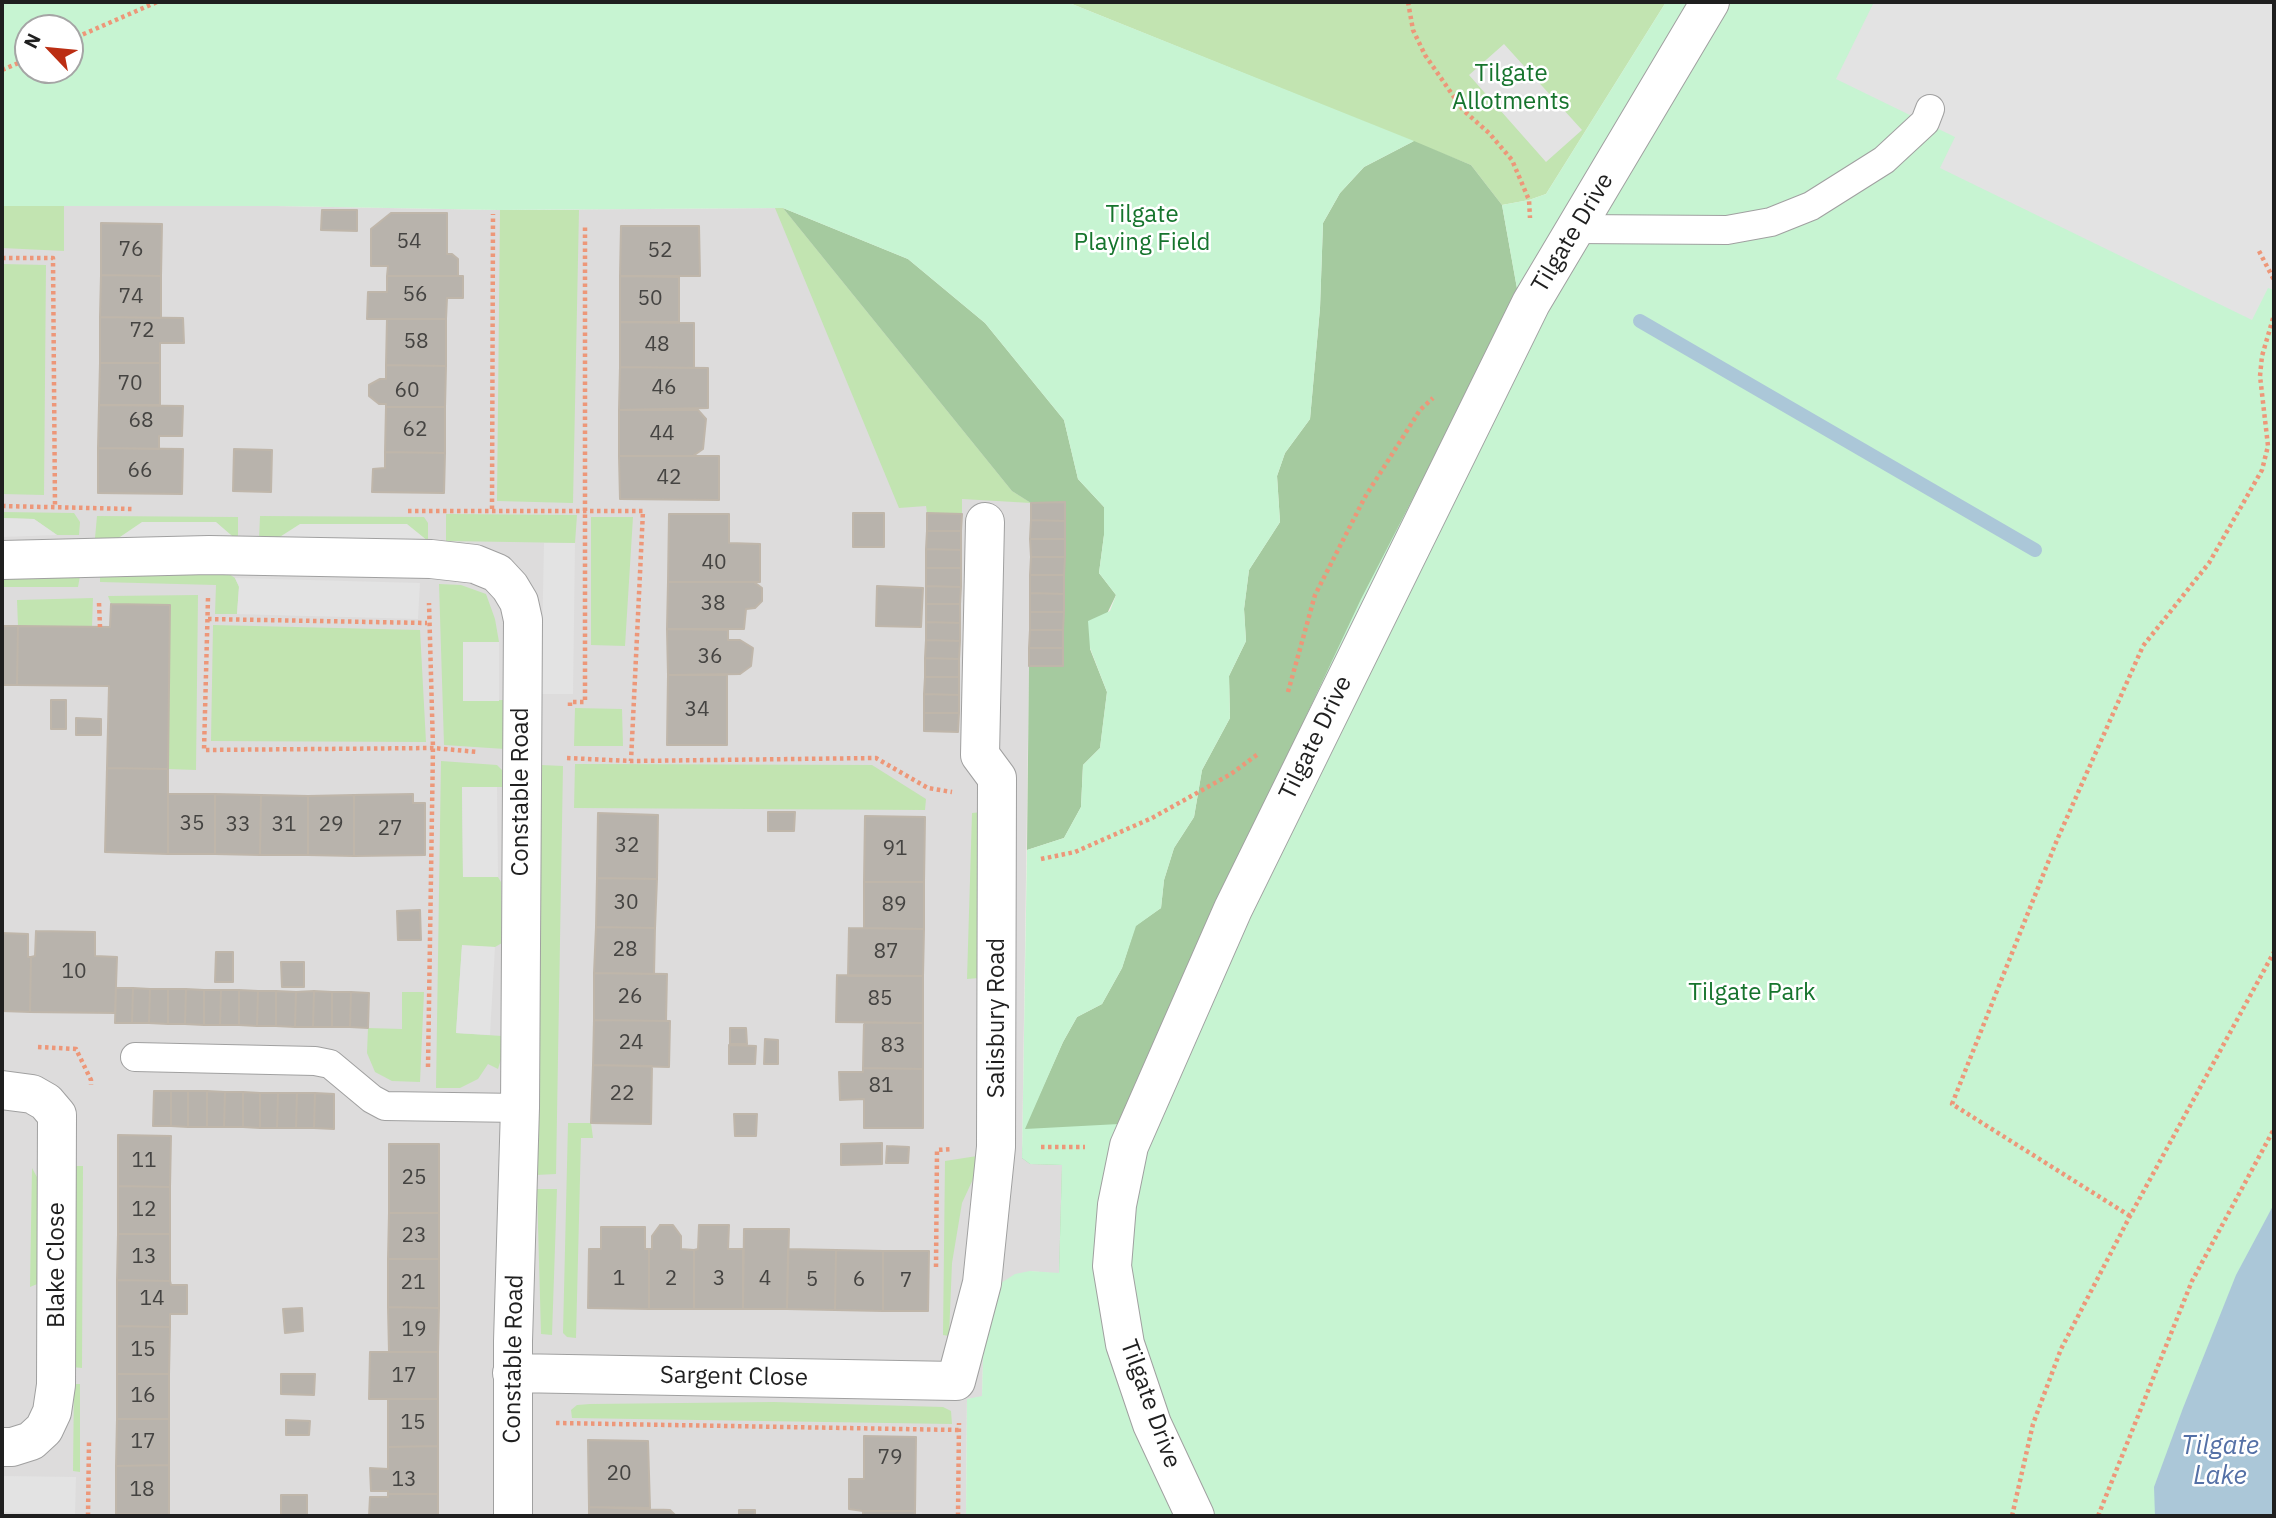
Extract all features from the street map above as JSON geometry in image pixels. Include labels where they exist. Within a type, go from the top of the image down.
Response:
[{"type":"street","name":"Tilgate Drive","points":[[1195,1516],[1152,1424],[1125,1345],[1112,1266],[1117,1205],[1129,1146],[1233,909],[1300,768],[1531,303],[1710,2]]},
{"type":"street","name":"Salisbury Road","points":[[956,1381],[982,1283],[996,1147],[999,869],[997,778],[980,755],[985,522]]},
{"type":"street","name":"Constable Road","points":[[2,560],[209,555],[431,559],[475,564],[497,573],[519,601],[523,620],[520,1108],[512,1373],[513,1516]]},
{"type":"street","name":"Blake Close","points":[[2,1090],[32,1094],[46,1102],[57,1115],[56,1385],[52,1412],[44,1429],[31,1441],[2,1447]]},
{"type":"street","name":"Sargent Close","points":[[512,1373],[956,1381]]},
{"type":"lane","points":[[1575,229],[1727,230],[1771,222],[1811,205],[1884,160],[1925,122],[1930,109]]},
{"type":"lane","points":[[135,1057],[315,1061],[330,1064],[372,1099],[385,1105],[520,1108]]},
{"type":"path","points":[[84,34],[157,2]]},
{"type":"path","points":[[1408,2],[1413,30],[1425,55],[1463,110],[1489,133],[1512,160],[1529,201],[1530,226]]},
{"type":"path","points":[[492,509],[493,214]]},
{"type":"path","points":[[570,713],[570,702],[585,702],[585,226]]},
{"type":"path","points":[[2259,251],[2274,281]]},
{"type":"path","points":[[2,258],[53,258],[55,506]]},
{"type":"path","points":[[2130,1216],[1952,1104],[2057,839],[2143,646],[2208,563],[2262,470],[2268,446],[2259,376],[2274,315]]},
{"type":"path","points":[[1285,701],[1315,595],[1365,497],[1420,410],[1438,393]]},
{"type":"path","points":[[428,1106],[433,748],[428,623],[434,511]]},
{"type":"path","points":[[208,589],[204,750],[433,748],[521,756],[631,761],[876,758],[928,788],[962,794]]},
{"type":"path","points":[[208,619],[428,623]]},
{"type":"path","points":[[570,747],[570,758]]},
{"type":"path","points":[[999,869],[1074,852],[1152,818],[1231,774],[1263,750]]},
{"type":"path","points":[[2012,1516],[2032,1424],[2061,1349],[2274,952]]},
{"type":"path","points":[[2098,1516],[2192,1281],[2274,1129]]},
{"type":"path","points":[[936,1270],[937,1150],[1129,1146]]},
{"type":"path","points":[[956,1381],[959,1430],[958,1516]]},
{"type":"path","points":[[513,1421],[959,1430]]},
{"type":"shaded area","points":[[1874,2],[2274,2],[2274,290],[2268,288],[2252,320],[1940,168],[1955,137],[1836,79]]},
{"type":"shaded area","points":[[1504,44],[1582,130],[1546,162],[1469,75]]},
{"type":"shaded area","points":[[2,206],[277,206],[500,210],[783,208],[1065,502],[1063,666],[1029,666],[1022,1157],[1030,1164],[1062,1165],[1059,1274],[1030,1271],[984,1322],[982,1397],[967,1399],[966,1516],[2,1516]]},
{"type":"shaded area","points":[[2,518],[34,519],[57,535],[2,537]]},
{"type":"shaded area","points":[[142,522],[216,522],[238,541],[117,539]]},
{"type":"shaded area","points":[[300,524],[407,524],[428,541],[275,540]]},
{"type":"shaded area","points":[[544,543],[575,543],[573,694],[541,694]]},
{"type":"shaded area","points":[[235,578],[420,583],[418,619],[237,614],[239,587]]},
{"type":"shaded area","points":[[463,642],[499,642],[499,701],[463,701]]},
{"type":"shaded area","points":[[462,787],[497,787],[498,877],[463,877]]},
{"type":"shaded area","points":[[462,945],[495,947],[490,1035],[456,1033]]},
{"type":"shaded area","points":[[2,1476],[76,1477],[75,1514],[2,1512]]},
{"type":"green space","name":"Tilgate Park","points":[[2,2],[1067,2],[1414,141],[1364,167],[1340,193],[1323,223],[1320,308],[1310,419],[1285,453],[1277,476],[1280,522],[1249,570],[1244,609],[1246,641],[1229,676],[1230,718],[1202,770],[1194,817],[1174,848],[1164,880],[1161,908],[1136,926],[1122,968],[1102,1004],[1077,1017],[1063,1042],[1025,1129],[1119,1124],[1196,951],[1361,599],[1518,294],[1502,205],[1546,194],[1666,2],[2274,2],[2274,1516],[966,1516],[967,1399],[982,1396],[984,1322],[1001,1283],[1015,1274],[1030,1271],[1059,1273],[1062,1165],[1030,1164],[1022,1158],[1027,850],[1064,838],[1081,807],[1083,765],[1100,748],[1107,692],[1090,648],[1088,621],[1110,611],[1116,595],[1099,573],[1104,535],[1104,507],[1078,479],[1064,420],[985,323],[908,259],[783,208],[500,210],[277,206],[2,206]]},
{"type":"green space","name":"Tilgate Allotments","points":[[1067,2],[1666,2],[1546,194],[1502,205],[1471,165]]},
{"type":"green space","points":[[1414,141],[1471,165],[1502,205],[1518,294],[1059,1274],[1062,1165],[1030,1164],[1022,1158],[1024,1129],[1077,1017],[1102,1004],[1122,968],[1135,926],[1161,908],[1164,880],[1174,848],[1194,817],[1202,770],[1230,718],[1229,676],[1246,641],[1244,609],[1249,570],[1280,522],[1277,476],[1285,453],[1310,419],[1320,308],[1323,223],[1340,193],[1364,167]]},
{"type":"green space","points":[[2,206],[64,206],[64,251],[2,248]]},
{"type":"green space","points":[[775,208],[783,208],[1012,491],[1031,503],[962,499],[962,514],[927,513],[926,506],[899,508]]},
{"type":"green space","points":[[783,208],[908,259],[985,323],[1064,420],[1078,479],[1104,507],[1104,535],[1099,573],[1116,595],[1090,649],[1107,692],[1100,748],[1083,765],[1081,807],[1064,838],[1027,850],[1029,666],[1063,666],[1065,503],[1031,503],[1012,491]]},
{"type":"green space","points":[[500,210],[579,210],[573,503],[497,501]]},
{"type":"green space","points":[[2,264],[46,265],[44,495],[2,494]]},
{"type":"green space","points":[[2,512],[74,513],[80,522],[79,535],[57,535],[34,519],[2,518]]},
{"type":"green space","points":[[446,514],[577,515],[575,543],[446,541]]},
{"type":"green space","points":[[97,516],[238,517],[238,541],[95,538]]},
{"type":"green space","points":[[260,516],[424,517],[428,523],[428,541],[259,539]]},
{"type":"green space","points":[[591,517],[633,517],[625,646],[591,645]]},
{"type":"green space","points":[[100,571],[229,574],[239,586],[237,614],[215,614],[216,585],[100,582]]},
{"type":"green space","points":[[2,576],[80,576],[78,587],[2,587]]},
{"type":"green space","points":[[439,584],[461,585],[486,594],[495,619],[499,642],[463,643],[463,701],[504,700],[505,749],[444,745]]},
{"type":"green space","points":[[198,595],[196,770],[168,769],[170,606],[111,604],[108,596]]},
{"type":"green space","points":[[93,598],[92,627],[18,626],[17,600]]},
{"type":"green space","points":[[213,625],[420,630],[426,742],[211,741]]},
{"type":"green space","points":[[575,708],[622,709],[623,746],[574,746]]},
{"type":"green space","points":[[441,761],[497,765],[505,773],[506,787],[462,787],[463,877],[498,877],[501,882],[502,943],[495,947],[462,946],[456,1033],[502,1036],[502,1056],[498,1069],[488,1064],[478,1079],[460,1088],[436,1088]]},
{"type":"green space","points":[[575,764],[872,765],[926,799],[925,810],[574,808]]},
{"type":"green space","points":[[541,765],[563,766],[556,1174],[536,1175]]},
{"type":"green space","points":[[982,812],[979,978],[967,979],[972,813]]},
{"type":"green space","points":[[402,992],[424,992],[420,1082],[392,1081],[375,1072],[367,1053],[368,1028],[402,1029]]},
{"type":"green space","points":[[568,1123],[591,1123],[593,1138],[581,1138],[576,1338],[567,1337],[563,1333]]},
{"type":"green space","points":[[977,1156],[980,1164],[962,1203],[952,1263],[949,1336],[943,1335],[945,1161]]},
{"type":"green space","points":[[74,1166],[83,1166],[82,1368],[72,1367]]},
{"type":"green space","points":[[32,1168],[43,1188],[42,1282],[30,1287]]},
{"type":"green space","points":[[537,1189],[557,1189],[552,1335],[541,1334]]},
{"type":"green space","points":[[74,1384],[80,1384],[80,1472],[73,1471]]},
{"type":"green space","points":[[774,1402],[943,1407],[951,1411],[952,1424],[572,1418],[571,1410],[577,1405],[590,1404]]},
{"type":"water","name":"Tilgate Lake","points":[[2274,1204],[2274,1516],[2155,1516],[2154,1487],[2183,1408],[2236,1275]]},
{"type":"building","points":[[322,210],[357,210],[357,231],[321,230]]},
{"type":"building","points":[[391,213],[447,213],[447,254],[458,259],[458,276],[387,276],[388,266],[371,266],[371,229]]},
{"type":"building","points":[[101,223],[162,224],[161,276],[101,275]]},
{"type":"building","points":[[621,226],[699,226],[700,276],[620,276]]},
{"type":"building","points":[[101,275],[161,276],[161,318],[100,317]]},
{"type":"building","points":[[387,276],[463,276],[463,298],[447,298],[446,319],[367,319],[368,292],[387,292]]},
{"type":"building","points":[[620,276],[679,277],[679,322],[620,322]]},
{"type":"building","points":[[100,317],[183,318],[184,343],[160,343],[160,363],[100,363]]},
{"type":"building","points":[[387,319],[446,319],[446,366],[386,365]]},
{"type":"building","points":[[620,322],[694,323],[694,368],[620,367]]},
{"type":"building","points":[[100,363],[160,363],[160,405],[99,405]]},
{"type":"building","points":[[386,365],[446,366],[445,407],[386,407],[386,404],[379,404],[369,396],[369,385],[386,379]]},
{"type":"building","points":[[620,367],[708,368],[708,408],[619,410]]},
{"type":"building","points":[[99,405],[183,406],[182,436],[159,436],[159,449],[98,448]]},
{"type":"building","points":[[386,407],[445,407],[445,453],[385,452]]},
{"type":"building","points":[[619,410],[698,410],[706,419],[703,449],[693,456],[619,456]]},
{"type":"building","points":[[98,448],[183,449],[182,494],[98,493]]},
{"type":"building","points":[[234,449],[272,450],[271,492],[233,491]]},
{"type":"building","points":[[385,452],[445,453],[444,493],[372,492],[373,469],[385,468]]},
{"type":"building","points":[[619,456],[719,456],[719,500],[620,499]]},
{"type":"building","points":[[1065,502],[1065,521],[1031,520],[1031,503]]},
{"type":"building","points":[[853,513],[884,513],[884,547],[853,547]]},
{"type":"building","points":[[927,513],[962,514],[961,531],[927,531]]},
{"type":"building","points":[[669,514],[729,514],[729,543],[760,544],[760,582],[668,582]]},
{"type":"building","points":[[1031,520],[1065,521],[1065,539],[1030,539]]},
{"type":"building","points":[[927,531],[961,531],[961,550],[926,549]]},
{"type":"building","points":[[1030,539],[1065,539],[1065,557],[1031,557]]},
{"type":"building","points":[[926,549],[961,550],[961,568],[926,568]]},
{"type":"building","points":[[1031,557],[1065,557],[1064,575],[1030,575]]},
{"type":"building","points":[[926,568],[961,568],[961,587],[926,586]]},
{"type":"building","points":[[1030,575],[1064,575],[1064,594],[1030,593]]},
{"type":"building","points":[[668,582],[754,582],[762,588],[762,601],[755,608],[746,609],[744,629],[667,629]]},
{"type":"building","points":[[877,586],[923,588],[921,627],[876,626]]},
{"type":"building","points":[[926,586],[961,587],[960,604],[926,604]]},
{"type":"building","points":[[1030,593],[1064,594],[1064,612],[1030,612]]},
{"type":"building","points":[[111,604],[170,605],[168,769],[107,768],[109,686],[17,685],[18,626],[110,627]]},
{"type":"building","points":[[926,604],[960,604],[960,623],[926,622]]},
{"type":"building","points":[[1030,612],[1064,612],[1063,630],[1030,630]]},
{"type":"building","points":[[926,622],[960,623],[960,641],[926,640]]},
{"type":"building","points":[[2,626],[18,626],[17,685],[2,685]]},
{"type":"building","points":[[667,629],[728,630],[728,640],[740,640],[753,648],[751,666],[740,674],[668,675]]},
{"type":"building","points":[[1030,630],[1063,630],[1063,648],[1029,648]]},
{"type":"building","points":[[926,640],[960,641],[959,659],[925,658]]},
{"type":"building","points":[[1029,648],[1063,648],[1063,666],[1029,666]]},
{"type":"building","points":[[925,658],[959,659],[959,677],[925,677]]},
{"type":"building","points":[[668,675],[727,675],[727,745],[667,745]]},
{"type":"building","points":[[925,677],[959,677],[959,695],[924,694]]},
{"type":"building","points":[[924,694],[959,695],[959,713],[924,713]]},
{"type":"building","points":[[51,700],[66,700],[66,729],[51,729]]},
{"type":"building","points":[[924,713],[959,713],[958,732],[924,731]]},
{"type":"building","points":[[76,718],[101,719],[101,735],[76,735]]},
{"type":"building","points":[[107,768],[168,769],[168,854],[105,852]]},
{"type":"building","points":[[168,794],[215,794],[215,854],[168,854]]},
{"type":"building","points":[[215,794],[261,795],[260,855],[215,854]]},
{"type":"building","points":[[413,794],[413,803],[425,803],[425,855],[354,856],[354,795]]},
{"type":"building","points":[[261,795],[308,796],[308,855],[260,855]]},
{"type":"building","points":[[354,795],[354,856],[308,855],[308,796]]},
{"type":"building","points":[[768,812],[795,812],[794,831],[768,831]]},
{"type":"building","points":[[598,813],[658,815],[657,879],[597,878]]},
{"type":"building","points":[[865,816],[925,817],[924,882],[864,882]]},
{"type":"building","points":[[597,878],[657,879],[655,928],[596,927]]},
{"type":"building","points":[[864,882],[924,882],[924,929],[864,928]]},
{"type":"building","points":[[420,910],[421,940],[398,940],[397,911]]},
{"type":"building","points":[[596,927],[655,928],[654,974],[594,973]]},
{"type":"building","points":[[849,928],[924,929],[923,976],[848,976]]},
{"type":"building","points":[[36,931],[95,932],[95,956],[117,957],[115,1013],[30,1012],[31,957],[35,956]]},
{"type":"building","points":[[2,933],[28,934],[28,957],[31,957],[30,1012],[2,1011]]},
{"type":"building","points":[[216,952],[233,952],[233,982],[215,982]]},
{"type":"building","points":[[281,962],[304,962],[304,987],[282,987]]},
{"type":"building","points":[[594,973],[667,974],[666,1021],[594,1020]]},
{"type":"building","points":[[837,975],[923,976],[923,1023],[836,1022]]},
{"type":"building","points":[[116,988],[133,988],[132,1023],[115,1023]]},
{"type":"building","points":[[133,988],[150,989],[149,1023],[132,1023]]},
{"type":"building","points":[[150,989],[168,989],[168,1024],[149,1023]]},
{"type":"building","points":[[168,989],[186,989],[185,1024],[168,1024]]},
{"type":"building","points":[[186,989],[204,990],[204,1025],[185,1024]]},
{"type":"building","points":[[204,990],[221,990],[220,1025],[204,1025]]},
{"type":"building","points":[[221,990],[239,990],[239,1025],[220,1025]]},
{"type":"building","points":[[239,990],[258,991],[257,1026],[239,1025]]},
{"type":"building","points":[[258,991],[276,991],[276,1026],[257,1026]]},
{"type":"building","points":[[276,991],[296,992],[295,1027],[276,1026]]},
{"type":"building","points":[[314,991],[313,1027],[295,1027],[296,992]]},
{"type":"building","points":[[314,991],[332,992],[332,1027],[313,1027]]},
{"type":"building","points":[[332,992],[351,992],[350,1027],[332,1027]]},
{"type":"building","points":[[351,992],[369,993],[368,1028],[350,1027]]},
{"type":"building","points":[[594,1020],[670,1021],[669,1067],[593,1065]]},
{"type":"building","points":[[864,1023],[923,1023],[923,1069],[863,1068]]},
{"type":"building","points":[[730,1028],[746,1028],[747,1044],[730,1044]]},
{"type":"building","points":[[765,1039],[778,1040],[778,1064],[764,1064]]},
{"type":"building","points":[[729,1045],[756,1046],[755,1064],[729,1064]]},
{"type":"building","points":[[593,1065],[652,1066],[651,1124],[591,1123]]},
{"type":"building","points":[[863,1068],[923,1069],[923,1128],[864,1128],[864,1099],[840,1100],[839,1072],[863,1072]]},
{"type":"building","points":[[154,1091],[171,1091],[171,1126],[153,1126]]},
{"type":"building","points":[[171,1091],[188,1091],[188,1127],[171,1126]]},
{"type":"building","points":[[188,1091],[207,1091],[207,1127],[188,1127]]},
{"type":"building","points":[[207,1091],[225,1092],[224,1127],[207,1127]]},
{"type":"building","points":[[225,1092],[243,1092],[243,1127],[224,1127]]},
{"type":"building","points":[[243,1092],[260,1093],[260,1128],[243,1127]]},
{"type":"building","points":[[260,1093],[278,1093],[277,1128],[260,1128]]},
{"type":"building","points":[[278,1093],[297,1093],[296,1128],[277,1128]]},
{"type":"building","points":[[297,1093],[315,1093],[314,1128],[296,1128]]},
{"type":"building","points":[[315,1093],[334,1094],[334,1129],[314,1128]]},
{"type":"building","points":[[734,1114],[757,1114],[756,1136],[735,1136]]},
{"type":"building","points":[[118,1135],[171,1136],[170,1187],[118,1186]]},
{"type":"building","points":[[882,1143],[882,1164],[841,1165],[841,1144]]},
{"type":"building","points":[[389,1144],[439,1144],[439,1213],[389,1213]]},
{"type":"building","points":[[887,1146],[909,1147],[908,1163],[886,1163]]},
{"type":"building","points":[[118,1186],[170,1187],[170,1234],[118,1234]]},
{"type":"building","points":[[389,1213],[439,1213],[439,1259],[388,1259]]},
{"type":"building","points":[[660,1225],[673,1225],[681,1236],[681,1249],[694,1250],[694,1309],[649,1309],[649,1249],[652,1249],[652,1236]]},
{"type":"building","points":[[699,1225],[729,1225],[728,1249],[743,1249],[743,1309],[694,1309],[694,1250],[698,1249]]},
{"type":"building","points":[[601,1227],[645,1227],[645,1249],[649,1249],[649,1309],[588,1308],[589,1249],[601,1249]]},
{"type":"building","points":[[744,1229],[789,1229],[787,1309],[743,1309]]},
{"type":"building","points":[[118,1234],[170,1234],[170,1281],[117,1280]]},
{"type":"building","points":[[788,1249],[836,1250],[835,1310],[787,1309]]},
{"type":"building","points":[[836,1250],[883,1251],[883,1311],[835,1310]]},
{"type":"building","points":[[883,1251],[929,1251],[928,1311],[883,1311]]},
{"type":"building","points":[[388,1259],[439,1259],[439,1308],[388,1307]]},
{"type":"building","points":[[117,1280],[170,1281],[171,1285],[187,1285],[187,1314],[170,1314],[170,1327],[117,1326]]},
{"type":"building","points":[[388,1307],[439,1308],[438,1352],[389,1352]]},
{"type":"building","points":[[302,1308],[303,1331],[285,1333],[283,1309]]},
{"type":"building","points":[[117,1326],[170,1327],[169,1374],[117,1374]]},
{"type":"building","points":[[370,1352],[438,1352],[438,1399],[369,1399]]},
{"type":"building","points":[[117,1374],[169,1374],[169,1419],[117,1419]]},
{"type":"building","points":[[281,1374],[315,1374],[314,1395],[281,1394]]},
{"type":"building","points":[[388,1399],[438,1399],[438,1446],[388,1447]]},
{"type":"building","points":[[117,1419],[169,1419],[169,1465],[116,1466]]},
{"type":"building","points":[[286,1420],[310,1421],[309,1435],[286,1435]]},
{"type":"building","points":[[864,1436],[916,1437],[915,1511],[849,1509],[849,1479],[864,1479]]},
{"type":"building","points":[[588,1440],[648,1441],[650,1508],[589,1507]]},
{"type":"building","points":[[438,1446],[438,1494],[388,1494],[388,1491],[371,1491],[370,1468],[388,1469],[388,1447]]},
{"type":"building","points":[[169,1465],[169,1515],[116,1514],[116,1466]]},
{"type":"building","points":[[388,1494],[438,1494],[438,1516],[369,1516],[370,1497],[388,1497]]},
{"type":"building","points":[[281,1495],[307,1495],[307,1516],[281,1516]]},
{"type":"building","points":[[589,1507],[670,1510],[676,1516],[589,1516]]},
{"type":"building","points":[[739,1510],[755,1510],[755,1516],[739,1516]]},
{"type":"building","points":[[863,1511],[915,1511],[915,1516],[863,1516]]},
{"type":"building","points":[[169,1515],[169,1516],[116,1516]]},
{"type":"waterway","points":[[1640,321],[2035,550]]},
{"type":"park label","name":"Tilgate Playing Field","points":[[1142,229]]}]
